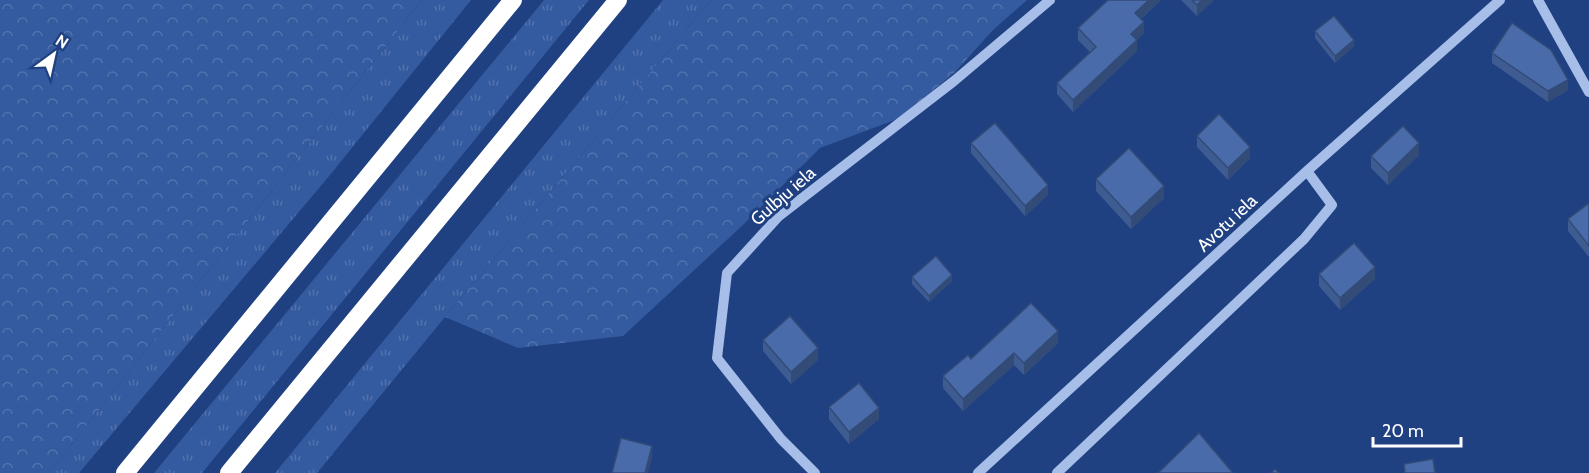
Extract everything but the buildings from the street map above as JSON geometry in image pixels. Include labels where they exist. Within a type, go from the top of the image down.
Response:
[{"type":"highway","points":[[125,473],[513,0]]},
{"type":"highway","points":[[229,473],[618,0]]},
{"type":"street","name":"Gulbju iela","points":[[815,473],[782,440],[717,358],[727,273],[779,216],[954,81],[1050,0]]},
{"type":"street","name":"Avotu iela","points":[[978,473],[1307,171],[1500,0]]},
{"type":"street","points":[[1538,0],[1589,92]]},
{"type":"street","points":[[1062,471],[1304,239],[1332,205],[1307,171]]},
{"type":"green space","points":[[0,0],[422,0],[49,473],[0,473]]},
{"type":"green space","points":[[422,0],[471,0],[330,175],[79,473],[49,473]]},
{"type":"green space","points":[[544,0],[589,0],[202,473],[154,473]]},
{"type":"green space","points":[[663,0],[711,0],[317,473],[275,473]]},
{"type":"green space","points":[[711,0],[1027,0],[993,30],[955,72],[900,118],[820,148],[744,224],[623,336],[518,348],[445,317]]}]
